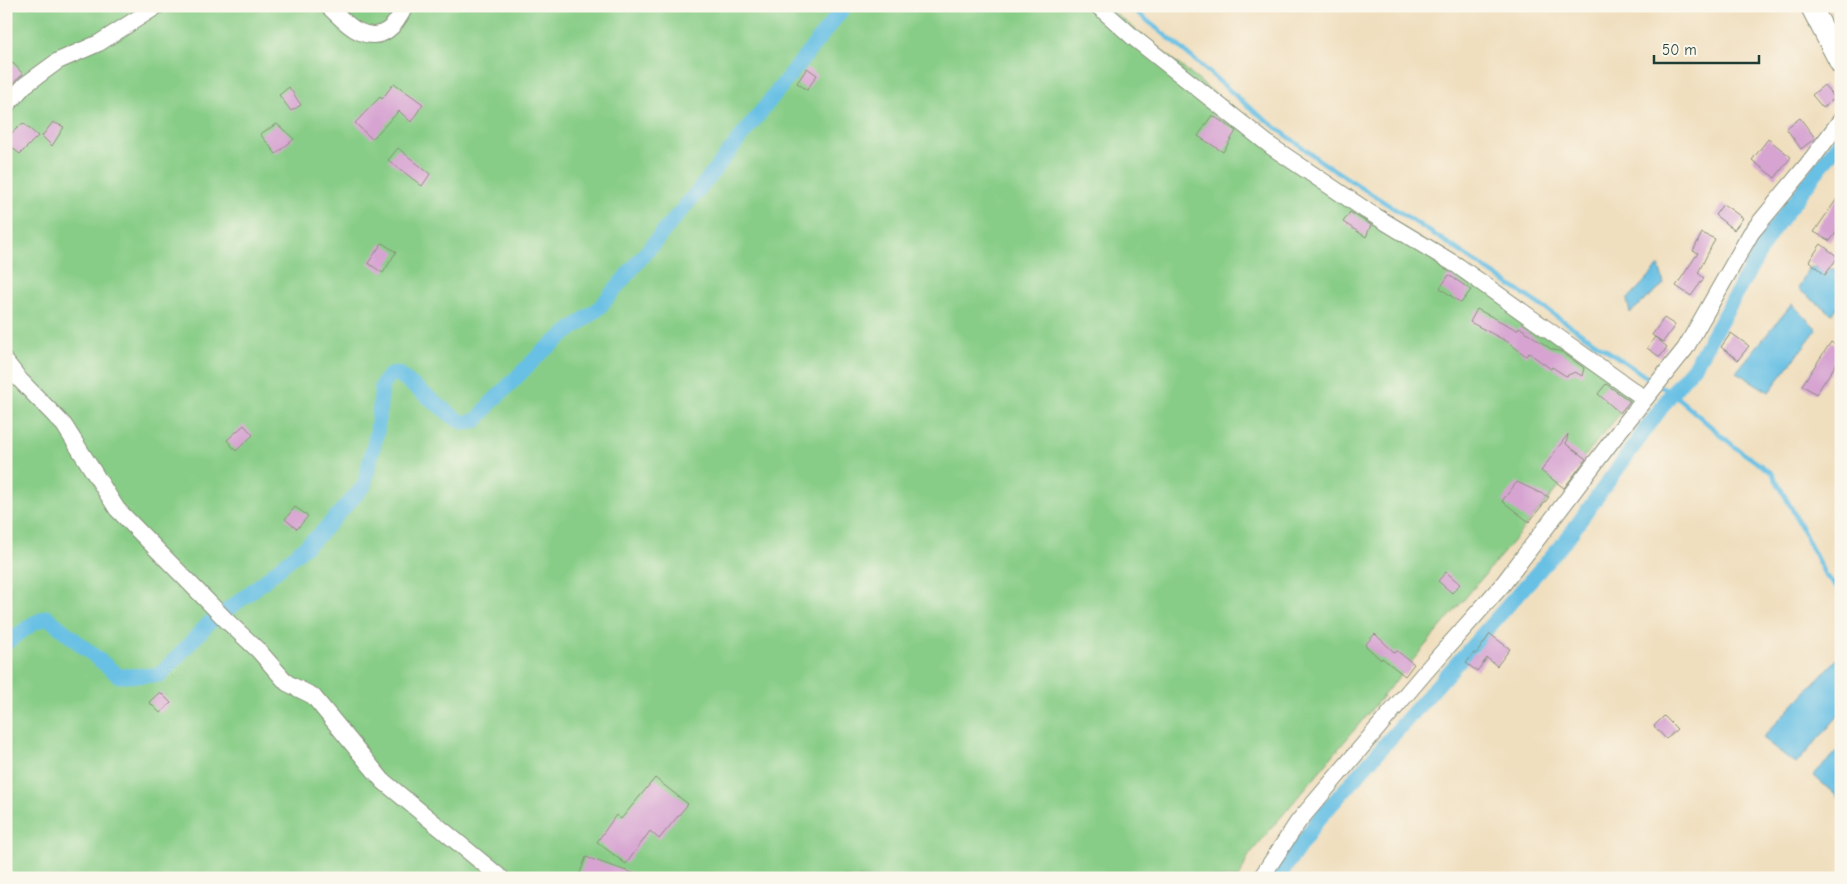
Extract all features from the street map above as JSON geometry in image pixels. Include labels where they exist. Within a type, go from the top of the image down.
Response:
[{"type":"main road","points":[[1811,6],[1841,64]]},
{"type":"street","points":[[6,106],[24,85],[58,61],[100,44],[157,6]]},
{"type":"street","points":[[328,6],[357,31],[375,36],[389,31],[399,20],[405,6]]},
{"type":"street","points":[[1098,6],[1134,38],[1272,147],[1367,211],[1458,266],[1648,396]]},
{"type":"street","points":[[1262,878],[1298,822],[1426,671],[1503,584],[1685,349],[1751,233],[1808,164],[1841,120]]},
{"type":"street","points":[[6,362],[20,380],[64,425],[117,509],[259,651],[288,683],[313,696],[383,781],[501,878]]},
{"type":"green space","points":[[6,6],[1106,6],[1269,137],[1637,387],[1631,401],[1249,855],[1239,878],[6,878]]},
{"type":"water","points":[[1659,266],[1664,284],[1630,313],[1627,300]]},
{"type":"water","points":[[1809,267],[1841,270],[1841,303],[1832,314],[1798,289]]},
{"type":"water","points":[[1792,304],[1817,329],[1769,392],[1736,372]]},
{"type":"water","points":[[1839,657],[1841,658],[1841,713],[1796,764],[1762,738]]},
{"type":"water","points":[[1841,748],[1841,800],[1813,775]]},
{"type":"building","points":[[13,63],[23,74],[12,84],[6,77],[6,68]]},
{"type":"building","points":[[807,68],[817,75],[807,90],[797,83]]},
{"type":"building","points":[[394,83],[423,104],[411,122],[399,111],[372,139],[355,123],[380,97],[382,99]]},
{"type":"building","points":[[1824,85],[1835,98],[1823,108],[1812,95]]},
{"type":"building","points":[[289,87],[301,105],[291,111],[279,95]]},
{"type":"building","points":[[1212,115],[1236,131],[1223,152],[1198,136]]},
{"type":"building","points":[[1800,118],[1815,138],[1801,149],[1786,128]]},
{"type":"building","points":[[53,122],[64,127],[52,146],[42,136]]},
{"type":"building","points":[[23,123],[38,136],[20,154],[6,143],[6,138]]},
{"type":"building","points":[[277,124],[294,139],[276,154],[260,134]]},
{"type":"building","points":[[1768,139],[1791,157],[1775,178],[1752,160]]},
{"type":"building","points":[[398,148],[430,174],[422,186],[388,160]]},
{"type":"building","points":[[1841,193],[1841,226],[1830,241],[1814,232]]},
{"type":"building","points":[[1723,204],[1743,218],[1734,230],[1715,215]]},
{"type":"building","points":[[1350,212],[1371,225],[1366,237],[1343,222]]},
{"type":"building","points":[[1702,233],[1715,239],[1698,273],[1704,278],[1691,296],[1676,286],[1698,253],[1693,251]]},
{"type":"building","points":[[382,243],[396,252],[383,273],[368,263]]},
{"type":"building","points":[[1821,244],[1838,257],[1825,275],[1809,261]]},
{"type":"building","points":[[1449,275],[1471,290],[1461,303],[1440,288]]},
{"type":"building","points":[[1477,309],[1517,330],[1519,327],[1551,349],[1562,352],[1584,368],[1582,376],[1575,372],[1566,376],[1552,367],[1551,369],[1529,353],[1526,356],[1508,342],[1470,322]]},
{"type":"building","points":[[1664,318],[1675,325],[1663,342],[1652,335]]},
{"type":"building","points":[[1731,333],[1749,346],[1738,360],[1721,347]]},
{"type":"building","points":[[1655,337],[1667,347],[1660,357],[1647,348]]},
{"type":"building","points":[[1831,342],[1841,349],[1841,357],[1816,394],[1802,385]]},
{"type":"building","points":[[1606,384],[1630,401],[1620,413],[1598,394]]},
{"type":"building","points":[[244,425],[253,435],[236,451],[227,440]]},
{"type":"building","points":[[1568,434],[1566,444],[1586,459],[1564,488],[1541,471]]},
{"type":"building","points":[[1517,482],[1549,497],[1529,522],[1502,501]]},
{"type":"building","points":[[295,507],[308,516],[297,529],[285,519]]},
{"type":"building","points":[[1446,572],[1460,584],[1452,593],[1438,581]]},
{"type":"building","points":[[1375,634],[1395,653],[1397,651],[1414,664],[1405,676],[1382,658],[1381,660],[1365,645]]},
{"type":"building","points":[[1490,634],[1510,649],[1497,666],[1487,658],[1477,671],[1466,663],[1474,653],[1476,654]]},
{"type":"building","points":[[160,692],[171,703],[160,713],[149,702]]},
{"type":"building","points":[[1664,716],[1677,729],[1666,739],[1654,726]]},
{"type":"building","points":[[655,778],[688,804],[659,839],[650,831],[626,864],[597,842],[616,815],[621,819]]},
{"type":"building","points":[[586,857],[641,876],[640,878],[578,878]]},
{"type":"waterway","points":[[6,643],[34,623],[47,617],[119,676],[160,675],[209,623],[246,596],[319,535],[364,486],[377,432],[382,386],[388,377],[397,373],[455,418],[465,423],[477,420],[490,404],[542,352],[599,308],[702,186],[845,6]]},
{"type":"waterway","points":[[1129,6],[1250,108],[1322,162],[1449,244],[1654,382]]},
{"type":"waterway","points":[[1278,878],[1317,821],[1566,540],[1672,393],[1696,364],[1772,231],[1841,140]]},
{"type":"waterway","points":[[1660,386],[1672,393],[1736,448],[1772,473],[1825,575],[1841,591]]}]
